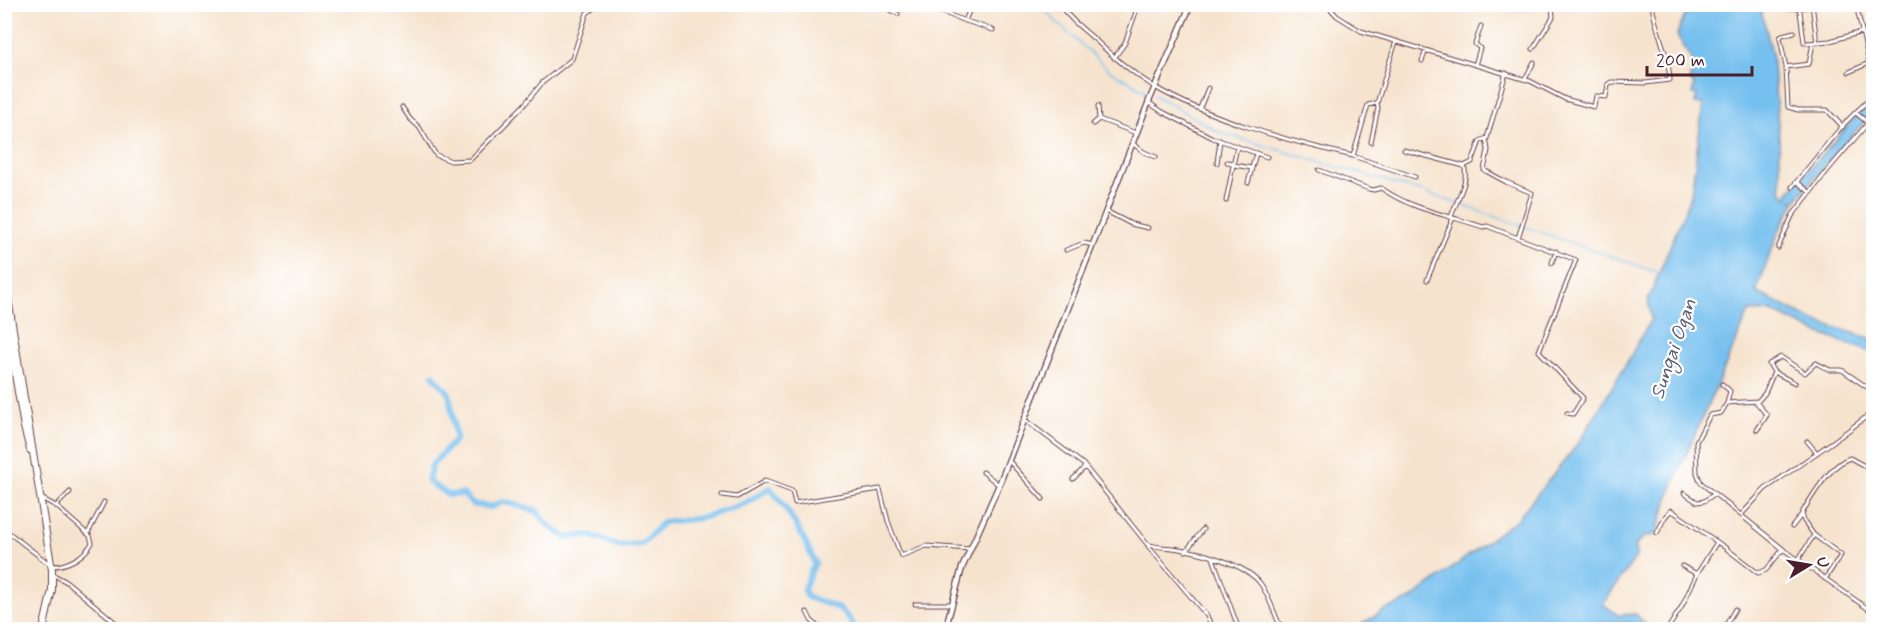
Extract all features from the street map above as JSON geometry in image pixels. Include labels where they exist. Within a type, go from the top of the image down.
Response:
[{"type":"highway","points":[[4,274],[52,567],[52,590],[43,630]]},
{"type":"highway","points":[[4,309],[24,427],[36,467]]},
{"type":"street","points":[[402,106],[436,155],[451,161],[470,160],[524,105],[542,83],[572,59],[587,13],[600,4]]},
{"type":"street","points":[[879,4],[898,14]]},
{"type":"street","points":[[946,4],[942,12],[993,30]]},
{"type":"street","points":[[965,21],[972,4]]},
{"type":"street","points":[[1059,4],[1114,58],[1154,88],[1228,119],[1415,177]]},
{"type":"street","points":[[945,630],[962,568],[1009,461],[1148,102],[1191,4]]},
{"type":"street","points":[[1326,4],[1344,21],[1360,31],[1506,73],[1565,99],[1593,107],[1596,96],[1606,97],[1608,84],[1611,82],[1669,81],[1666,52],[1656,27],[1652,4]]},
{"type":"street","points":[[1533,50],[1553,17],[1552,4]]},
{"type":"street","points":[[1772,8],[1823,4]]},
{"type":"street","points":[[1856,4],[1869,63],[1874,75]]},
{"type":"street","points":[[1799,6],[1805,43],[1815,43],[1862,32]]},
{"type":"street","points":[[1786,67],[1809,64],[1815,43],[1813,6]]},
{"type":"street","points":[[1114,58],[1125,43],[1136,12]]},
{"type":"street","points":[[1475,65],[1480,48],[1475,44],[1481,27]]},
{"type":"street","points":[[1794,32],[1782,35],[1780,38],[1786,67],[1789,108],[1808,111],[1827,110],[1843,127]]},
{"type":"street","points":[[1371,142],[1377,103],[1396,41]]},
{"type":"street","points":[[1422,61],[1426,50]]},
{"type":"street","points":[[1525,80],[1534,62]]},
{"type":"street","points":[[1849,72],[1869,63]]},
{"type":"street","points":[[1506,73],[1486,140],[1488,150],[1484,170],[1531,192],[1519,236]]},
{"type":"street","points":[[1200,108],[1208,88]]},
{"type":"street","points":[[1792,187],[1843,127],[1874,96]]},
{"type":"street","points":[[1148,102],[1213,138],[1267,157]]},
{"type":"street","points":[[1353,156],[1368,105],[1377,103]]},
{"type":"street","points":[[1098,106],[1099,119]]},
{"type":"street","points":[[1856,114],[1874,124]]},
{"type":"street","points":[[1099,119],[1136,133]]},
{"type":"street","points":[[1093,124],[1099,119]]},
{"type":"street","points":[[1778,248],[1792,216],[1867,122]]},
{"type":"street","points":[[1217,163],[1220,140]]},
{"type":"street","points":[[1404,150],[1464,166],[1472,162],[1480,141],[1486,140]]},
{"type":"street","points":[[1132,143],[1156,157]]},
{"type":"street","points":[[1226,201],[1237,146]]},
{"type":"street","points":[[1248,183],[1256,153]]},
{"type":"street","points":[[1227,162],[1252,168]]},
{"type":"street","points":[[1427,280],[1452,216],[1466,171],[1464,166]]},
{"type":"street","points":[[1319,170],[1369,189],[1381,188],[1412,205],[1519,236],[1576,261],[1539,352],[1583,397],[1574,413],[1567,413]]},
{"type":"street","points":[[1797,182],[1811,192]]},
{"type":"street","points":[[1106,211],[1132,225],[1148,228]]},
{"type":"street","points":[[1066,250],[1084,243],[1093,244]]},
{"type":"street","points":[[1552,263],[1556,251]]},
{"type":"street","points":[[1795,382],[1774,372],[1769,364],[1781,357],[1804,373],[1818,363],[1830,370],[1844,370],[1874,392]]},
{"type":"street","points":[[1727,403],[1756,402],[1765,393],[1774,372]]},
{"type":"street","points":[[1722,384],[1730,390],[1727,403],[1721,413],[1710,415],[1696,442],[1698,477],[1702,485],[1783,549],[1874,613]]},
{"type":"street","points":[[1756,402],[1767,415],[1757,430]]},
{"type":"street","points":[[1741,516],[1765,489],[1874,411]]},
{"type":"street","points":[[1025,420],[1085,467],[1207,616],[1210,622],[1206,630]]},
{"type":"street","points":[[1807,441],[1817,453]]},
{"type":"street","points":[[1792,527],[1816,491],[1845,459],[1854,459],[1874,471]]},
{"type":"street","points":[[1009,461],[1043,500]]},
{"type":"street","points":[[1073,479],[1085,467]]},
{"type":"street","points":[[983,472],[999,485]]},
{"type":"street","points":[[722,495],[737,497],[764,482],[792,491],[796,503],[880,489],[887,518],[901,556],[926,546],[970,549]]},
{"type":"street","points":[[56,506],[70,492]]},
{"type":"street","points":[[1684,494],[1696,502],[1704,501],[1713,495]]},
{"type":"street","points":[[4,529],[52,567],[64,566],[88,550],[93,540],[88,533],[56,506],[41,498]]},
{"type":"street","points":[[88,533],[104,502]]},
{"type":"street","points":[[1657,532],[1671,510],[1758,573],[1766,570],[1783,549]]},
{"type":"street","points":[[1802,514],[1814,536],[1841,555],[1825,579]]},
{"type":"street","points":[[1186,550],[1203,530]]},
{"type":"street","points":[[1798,560],[1814,536]]},
{"type":"street","points":[[1670,630],[1670,625],[1697,574],[1717,542]]},
{"type":"street","points":[[1147,544],[1186,550],[1213,558],[1254,576],[1261,585],[1282,630]]},
{"type":"street","points":[[1213,558],[1239,630]]},
{"type":"street","points":[[1682,566],[1697,574]]},
{"type":"street","points":[[52,574],[67,582],[116,623]]},
{"type":"street","points":[[915,604],[952,604]]},
{"type":"street","points":[[1723,630],[1735,609]]},
{"type":"street","points":[[807,612],[821,630]]},
{"type":"street","points":[[928,628],[935,630]]},
{"type":"water","name":"Sungai Ogan","points":[[1683,5],[1760,5],[1772,53],[1781,191],[1788,197],[1789,192],[1873,100],[1874,112],[1833,155],[1797,199],[1792,200],[1795,203],[1777,235],[1756,292],[1814,321],[1873,339],[1873,353],[1815,332],[1772,311],[1749,312],[1674,482],[1656,534],[1644,537],[1634,547],[1637,555],[1603,604],[1618,615],[1636,614],[1649,629],[1635,629],[1631,623],[1600,622],[1591,630],[1352,630],[1385,610],[1411,599],[1518,518],[1578,444],[1651,319],[1648,300],[1691,196],[1703,104],[1695,104],[1697,95],[1692,94],[1694,85],[1690,81],[1693,63],[1677,35],[1685,15]]},
{"type":"waterway","points":[[1042,4],[1053,19],[1109,70],[1149,93]]},
{"type":"waterway","points":[[1154,95],[1221,133],[1423,192],[1660,273]]},
{"type":"waterway","points":[[433,375],[449,393],[456,439],[432,465],[428,481],[448,495],[463,494],[472,504],[491,507],[502,502],[537,511],[548,525],[567,538],[585,535],[617,546],[642,544],[663,522],[702,518],[746,503],[770,488],[796,524],[815,563],[804,588],[807,597],[841,610],[856,630]]},
{"type":"waterway","points":[[889,630],[897,630]]}]
